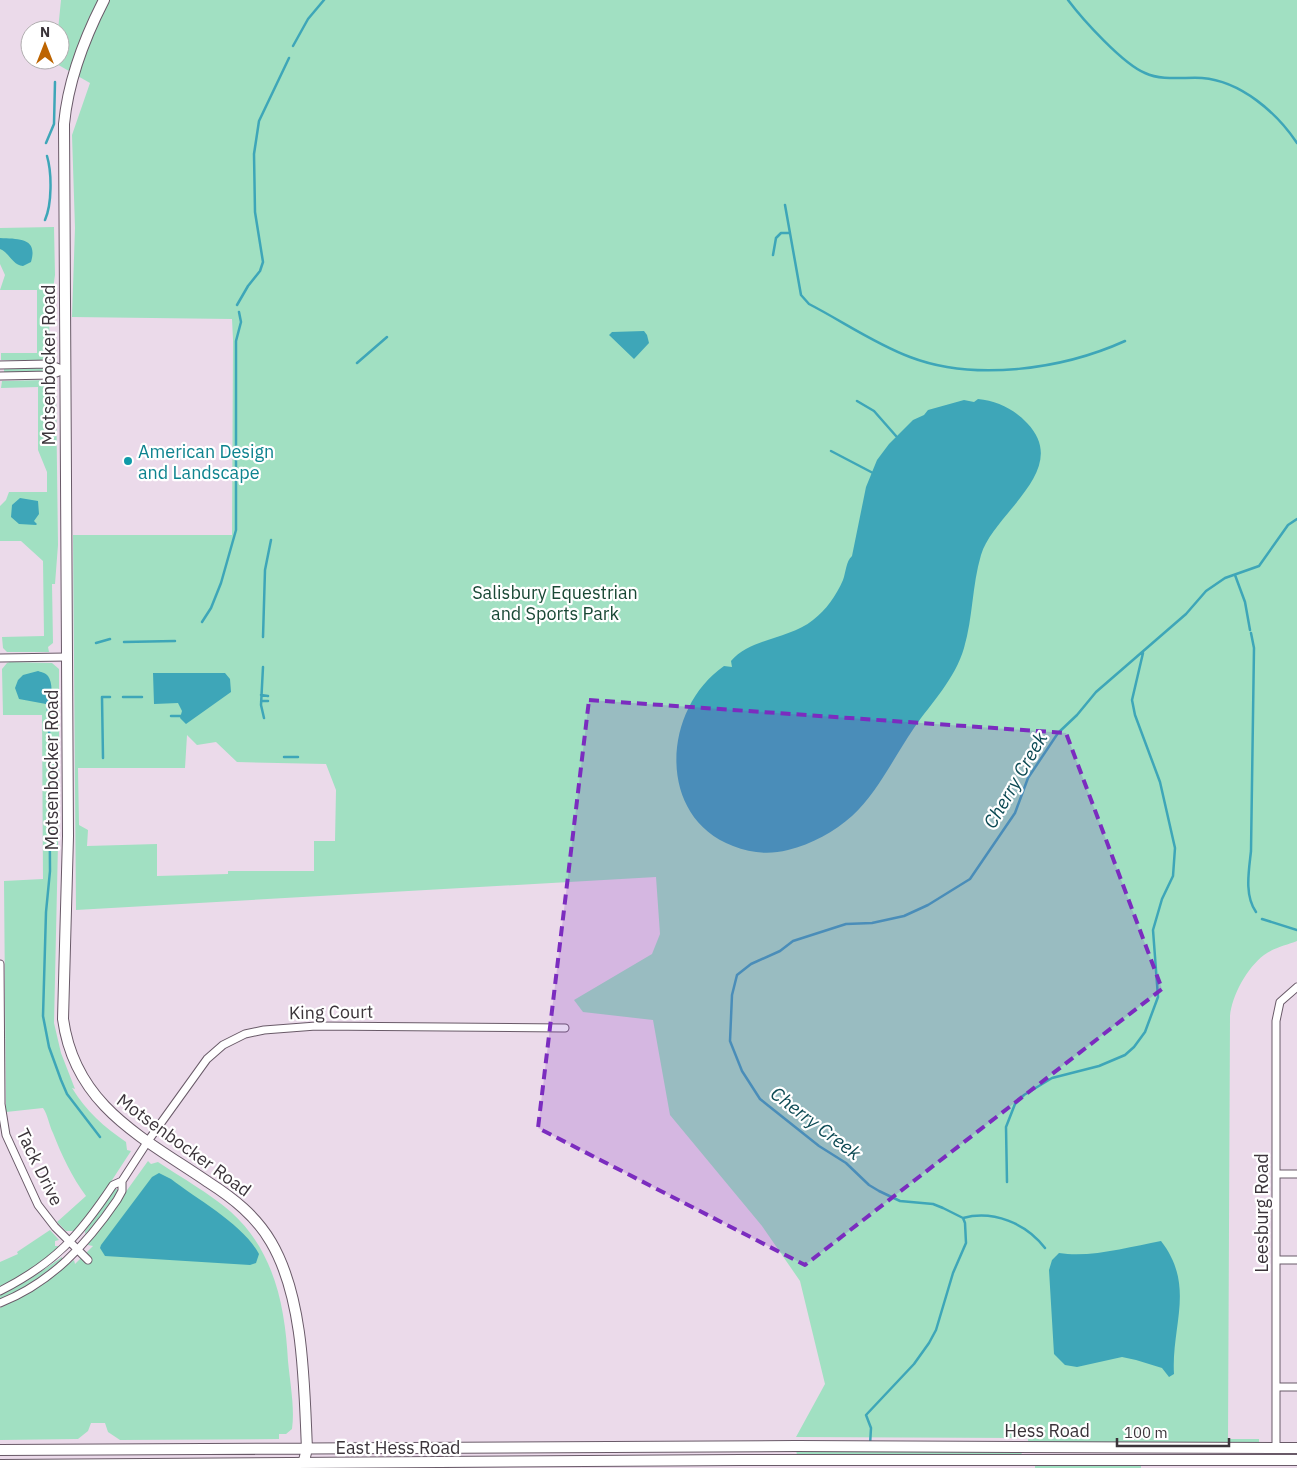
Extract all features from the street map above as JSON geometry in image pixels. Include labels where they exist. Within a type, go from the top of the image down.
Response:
[{"type":"main road","name":"Motsenbocker Road","points":[[104,0],[86,42],[64,118],[68,836],[62,992],[64,1028],[74,1063],[91,1093],[112,1115],[240,1205],[262,1228],[281,1260],[296,1308],[307,1449],[302,1466]]},
{"type":"main road","name":"East Hess Road","points":[[0,1450],[796,1446]]},
{"type":"main road","name":"Hess Road","points":[[796,1446],[1297,1448]]},
{"type":"main road","points":[[1276,1448],[1278,1464]]},
{"type":"main road","name":"Motsenbocker Road","points":[[307,1449],[316,1466]]},
{"type":"main road","name":"East Hess Road","points":[[0,1465],[316,1466],[796,1459]]},
{"type":"main road","name":"Hess Road","points":[[796,1459],[1278,1464],[1297,1460]]},
{"type":"street","points":[[0,365],[49,364],[64,370]]},
{"type":"street","points":[[0,376],[52,376],[64,370]]},
{"type":"street","points":[[0,658],[67,658]]},
{"type":"street","name":"Tack Drive","points":[[0,964],[2,1118],[15,1158],[38,1205],[77,1251],[88,1260]]},
{"type":"street","name":"Leesburg Road","points":[[1276,1448],[1276,1015],[1283,998],[1297,987]]},
{"type":"street","name":"King Court","points":[[122,1182],[148,1141],[207,1059],[223,1045],[245,1034],[264,1030],[316,1026],[565,1028]]},
{"type":"street","points":[[1276,1174],[1297,1174]]},
{"type":"street","points":[[0,1292],[43,1266],[70,1243],[113,1185],[122,1182],[122,1191],[117,1200],[77,1251],[46,1278],[0,1303]]},
{"type":"street","points":[[1276,1260],[1297,1260]]},
{"type":"street","points":[[1276,1387],[1297,1387]]},
{"type":"highlighted area","points":[[589,700],[1066,733],[1162,989],[805,1265],[538,1128]]},
{"type":"green space","name":"Salisbury Equestrian and Sports Park","points":[[61,0],[1297,0],[1297,941],[1276,949],[1258,960],[1241,982],[1231,1008],[1230,1016],[1228,1439],[1259,1439],[1259,1443],[1028,1442],[1028,1438],[796,1437],[825,1384],[800,1281],[762,1226],[670,1115],[653,1020],[583,1012],[574,1000],[652,954],[660,934],[656,877],[76,910],[73,535],[232,535],[232,319],[72,317],[75,228],[72,135],[90,83],[67,70],[70,70],[70,20],[59,20]],"holes":[[[187,735],[197,745],[216,742],[237,762],[326,764],[336,790],[335,841],[314,841],[314,871],[228,871],[228,874],[157,876],[157,844],[87,846],[88,830],[79,825],[78,768],[185,768]]]},
{"type":"green space","points":[[54,227],[55,275],[49,317],[50,355],[43,361],[1,360],[1,353],[37,353],[37,290],[0,290],[5,275],[0,264],[0,228]]},
{"type":"green space","points":[[4,368],[45,368],[45,373],[4,373]]},
{"type":"green space","points":[[47,380],[55,384],[56,389],[58,545],[55,584],[52,584],[53,643],[48,647],[49,652],[7,652],[3,648],[2,637],[44,636],[43,561],[21,541],[0,541],[0,506],[6,500],[9,492],[47,492],[47,472],[38,450],[38,387],[1,388],[2,381]]},
{"type":"green space","points":[[10,662],[52,663],[59,669],[59,799],[54,1023],[61,1053],[75,1089],[72,1088],[89,1111],[126,1142],[127,1150],[131,1151],[101,1197],[74,1231],[66,1231],[57,1222],[86,1196],[64,1158],[45,1111],[43,1108],[6,1112],[4,881],[43,879],[42,715],[3,715],[2,669]]},
{"type":"green space","points":[[148,1161],[151,1164],[158,1162],[223,1205],[246,1227],[258,1244],[274,1280],[284,1320],[293,1404],[292,1429],[286,1434],[279,1434],[279,1439],[120,1440],[108,1432],[105,1423],[91,1423],[88,1431],[78,1439],[0,1440],[0,1308],[38,1287],[74,1260],[75,1264],[93,1246],[88,1245]]},
{"type":"green space","points":[[115,1189],[118,1192],[97,1223],[85,1234],[85,1231]]},
{"type":"green space","points":[[50,1230],[59,1240],[55,1241],[55,1246],[59,1246],[57,1250],[27,1273],[0,1287],[0,1262],[18,1254],[17,1252]]},
{"type":"green space","points":[[62,1257],[62,1260],[29,1285],[0,1300],[0,1295],[30,1279]]},
{"type":"green space","points":[[796,1450],[1021,1451],[1022,1455],[797,1455]]},
{"type":"green space","points":[[1141,1464],[1141,1468],[1035,1468],[1035,1465]]},
{"type":"water","points":[[0,238],[26,241],[30,244],[32,248],[31,262],[23,266],[16,263],[0,249]]},
{"type":"water","points":[[644,331],[649,343],[634,359],[609,335],[612,332]]},
{"type":"water","points":[[978,399],[1005,406],[1022,418],[1038,440],[1041,457],[1036,474],[1026,491],[1000,523],[981,555],[967,637],[960,659],[949,680],[914,728],[870,796],[852,816],[838,827],[814,841],[781,852],[767,853],[753,852],[733,846],[708,832],[690,812],[680,788],[676,761],[679,734],[688,708],[703,685],[724,666],[732,667],[731,661],[739,653],[804,626],[818,616],[830,602],[840,586],[847,564],[852,556],[866,487],[877,460],[889,444],[913,420],[924,415],[928,410],[964,400],[974,402]]},
{"type":"water","points":[[20,498],[38,501],[39,514],[34,521],[36,525],[19,524],[11,517],[12,505]]},
{"type":"water","points":[[38,671],[47,675],[51,683],[51,695],[46,704],[19,699],[15,688],[18,680],[23,675]]},
{"type":"water","points":[[153,673],[225,673],[230,679],[231,692],[186,724],[180,718],[182,711],[178,703],[154,704]]},
{"type":"water","points":[[159,1173],[171,1179],[206,1204],[242,1233],[259,1254],[256,1263],[250,1265],[105,1256],[100,1248],[101,1245],[152,1177]]},
{"type":"water","points":[[1161,1241],[1171,1258],[1180,1290],[1174,1374],[1169,1377],[1162,1368],[1122,1357],[1077,1367],[1065,1365],[1054,1354],[1049,1270],[1052,1260],[1059,1253],[1097,1253]]},
{"type":"waterway","points":[[293,46],[308,19],[324,0]]},
{"type":"waterway","name":"Cherry Creek","points":[[1068,0],[1104,41],[1136,68],[1159,77],[1202,78],[1230,85],[1257,100],[1279,121],[1297,143]]},
{"type":"waterway","points":[[237,305],[248,286],[260,271],[263,262],[255,212],[254,154],[259,121],[289,58]]},
{"type":"waterway","points":[[46,143],[54,124],[55,82]]},
{"type":"waterway","points":[[45,220],[51,188],[47,156]]},
{"type":"waterway","points":[[785,205],[801,295],[809,304],[897,352],[935,365],[962,369],[1019,369],[1074,359],[1125,341]]},
{"type":"waterway","points":[[773,255],[776,238],[781,233],[788,233]]},
{"type":"waterway","points":[[202,622],[211,608],[221,583],[236,530],[236,341],[241,322],[239,312]]},
{"type":"waterway","points":[[357,363],[387,337]]},
{"type":"waterway","points":[[857,401],[874,411],[896,436]]},
{"type":"waterway","points":[[831,451],[873,473]]},
{"type":"waterway","name":"Cherry Creek","points":[[870,1445],[871,1428],[866,1415],[914,1364],[936,1330],[953,1273],[966,1243],[965,1223],[963,1218],[933,1204],[900,1201],[869,1185],[846,1163],[819,1146],[760,1099],[742,1071],[730,1041],[732,995],[737,975],[751,964],[780,951],[793,941],[846,924],[872,923],[904,916],[928,905],[970,879],[1015,813],[1028,778],[1058,733],[1077,715],[1096,692],[1186,614],[1206,591],[1225,578],[1259,566],[1288,525],[1297,519]]},
{"type":"waterway","points":[[263,637],[265,570],[271,540]]},
{"type":"waterway","points":[[1235,575],[1245,602],[1250,630]]},
{"type":"waterway","points":[[1251,633],[1254,648],[1251,851],[1248,882],[1250,898],[1256,912]]},
{"type":"waterway","points":[[96,643],[110,639]]},
{"type":"waterway","points":[[124,642],[175,641]]},
{"type":"waterway","points":[[1007,1182],[1006,1127],[1015,1104],[1024,1095],[1052,1078],[1099,1066],[1125,1055],[1134,1047],[1145,1032],[1158,997],[1153,930],[1162,899],[1173,876],[1175,848],[1160,782],[1135,715],[1132,700],[1143,653]]},
{"type":"waterway","points":[[263,667],[261,705],[264,718]]},
{"type":"waterway","points":[[261,695],[268,696]]},
{"type":"waterway","points":[[103,758],[102,697],[110,697]]},
{"type":"waterway","points":[[123,697],[142,697]]},
{"type":"waterway","points":[[47,701],[49,719],[50,871],[46,912],[43,1016],[49,1047],[67,1094],[100,1137]]},
{"type":"waterway","points":[[261,701],[268,701]]},
{"type":"waterway","points":[[171,716],[182,716]]},
{"type":"waterway","points":[[284,757],[298,757]]},
{"type":"waterway","points":[[1262,919],[1297,930]]},
{"type":"waterway","points":[[963,1218],[974,1216],[997,1217],[1019,1225],[1045,1248]]},
{"type":"place","name":"American Design and Landscape","points":[[128,461]]}]
